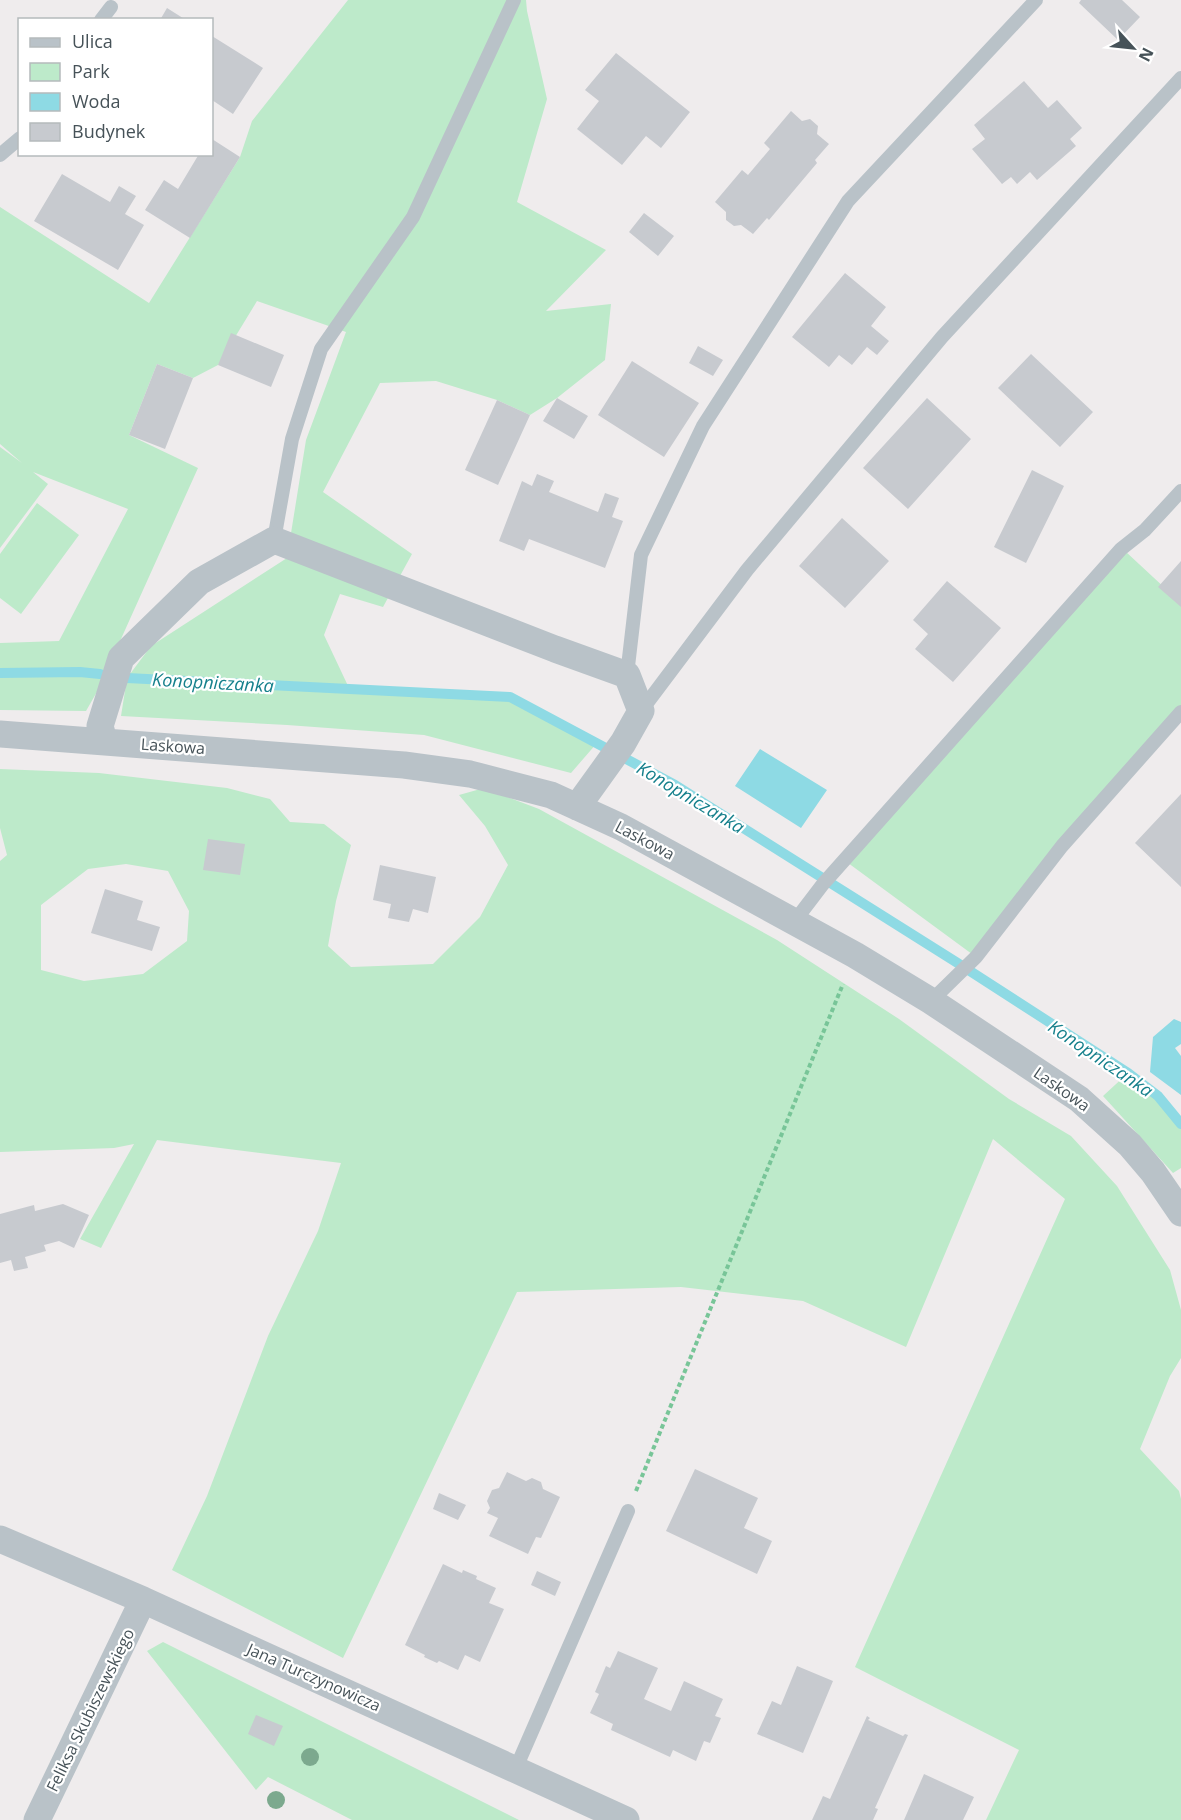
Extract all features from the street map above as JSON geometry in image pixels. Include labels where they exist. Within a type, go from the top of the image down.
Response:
[{"type":"street","points":[[104,741],[100,726],[122,658],[199,582],[274,540],[627,675],[641,711],[623,743],[577,807]]},
{"type":"street","name":"Laskowa","points":[[0,734],[297,755],[443,769],[526,787],[551,795],[621,827],[855,955],[931,1001],[1079,1099],[1130,1145],[1179,1206]]},
{"type":"street","name":"Jana Turczynowicza","points":[[0,1539],[143,1600],[626,1820]]},
{"type":"street","name":"Feliksa Skubiszewskiego","points":[[37,1820],[143,1600]]},
{"type":"lane","points":[[274,540],[292,439],[321,349],[413,217],[514,0]]},
{"type":"lane","points":[[627,675],[641,555],[703,426],[848,201],[1036,0]]},
{"type":"lane","points":[[103,18],[111,7]]},
{"type":"lane","points":[[641,711],[747,570],[942,337],[1181,78]]},
{"type":"lane","points":[[0,155],[18,140]]},
{"type":"lane","points":[[794,922],[844,860],[1121,549],[1145,530],[1181,491]]},
{"type":"lane","points":[[931,1001],[976,957],[1062,846],[1181,712]]},
{"type":"lane","points":[[516,1768],[628,1510]]},
{"type":"path","points":[[628,1510],[855,955]]},
{"type":"green space","points":[[348,0],[526,0],[547,99],[517,202],[606,250],[546,311],[611,304],[605,360],[557,398],[530,415],[497,400],[436,381],[380,383],[323,492],[412,554],[383,607],[340,594],[324,635],[349,688],[510,697],[597,743],[571,773],[424,735],[121,716],[127,678],[151,646],[287,558],[306,440],[346,332],[257,301],[218,365],[193,378],[157,364],[129,435],[198,468],[98,690],[86,711],[0,710],[0,643],[59,641],[128,509],[33,472],[48,484],[0,548],[0,447],[22,463],[0,444],[0,207],[149,303],[240,157],[252,121]]},
{"type":"green space","points":[[37,503],[79,535],[21,614],[0,598],[0,554]]},
{"type":"green space","points":[[1125,551],[1181,603],[1181,715],[976,957],[844,860]]},
{"type":"green space","points":[[0,769],[99,773],[227,788],[270,799],[290,822],[324,824],[351,845],[336,901],[328,946],[351,967],[433,964],[480,917],[508,865],[485,826],[459,795],[484,788],[539,809],[777,940],[899,1019],[1009,1099],[1071,1136],[1117,1186],[1170,1270],[1181,1310],[1181,1358],[1170,1376],[1140,1449],[1179,1491],[1181,1499],[1181,1820],[986,1820],[1019,1750],[855,1667],[1065,1199],[993,1139],[906,1347],[803,1301],[681,1287],[517,1292],[343,1658],[172,1570],[207,1496],[268,1336],[318,1231],[341,1163],[157,1140],[101,1248],[80,1239],[134,1144],[114,1148],[0,1152],[0,861],[7,855],[0,828]],"holes":[[[126,864],[168,871],[189,911],[187,941],[143,974],[84,981],[41,970],[41,905],[88,869]]]},
{"type":"green space","points":[[1128,1073],[1158,1096],[1181,1123],[1181,1168],[1173,1173],[1103,1096]]},
{"type":"green space","points":[[163,1642],[519,1820],[352,1820],[268,1777],[256,1790],[147,1651]]},
{"type":"water","points":[[760,749],[827,790],[801,828],[735,786]]},
{"type":"water","points":[[1174,1019],[1181,1022],[1181,1044],[1175,1048],[1181,1056],[1181,1095],[1150,1072],[1153,1037]]},
{"type":"building","points":[[1081,0],[1122,0],[1140,17],[1118,40],[1079,3]]},
{"type":"building","points":[[167,8],[183,18],[161,18]]},
{"type":"building","points":[[213,37],[263,68],[233,114],[213,101]]},
{"type":"building","points":[[616,53],[690,112],[661,148],[646,136],[622,165],[577,129],[599,101],[585,90]]},
{"type":"building","points":[[1024,81],[1048,108],[1057,100],[1082,128],[1070,139],[1076,146],[1037,180],[1030,172],[1017,184],[1011,177],[1002,184],[972,149],[985,139],[974,125]]},
{"type":"building","points":[[791,111],[802,121],[810,119],[818,126],[817,134],[829,144],[815,160],[817,163],[769,220],[767,218],[753,234],[741,225],[734,226],[726,220],[726,212],[715,202],[742,170],[748,175],[770,149],[764,143]]},
{"type":"building","points":[[213,140],[240,157],[190,238],[145,210],[164,180],[178,189],[198,156],[213,156]]},
{"type":"building","points":[[62,174],[110,202],[119,186],[136,196],[125,214],[144,225],[118,270],[34,221]]},
{"type":"building","points":[[644,213],[674,236],[658,256],[629,232]]},
{"type":"building","points":[[845,273],[886,307],[871,326],[889,341],[877,355],[867,347],[852,365],[839,355],[829,367],[792,337]]},
{"type":"building","points":[[231,333],[284,355],[271,387],[218,365]]},
{"type":"building","points":[[698,346],[723,360],[713,376],[689,363]]},
{"type":"building","points":[[1031,354],[1093,412],[1060,447],[998,388]]},
{"type":"building","points":[[632,361],[699,403],[664,457],[598,415]]},
{"type":"building","points":[[157,364],[193,378],[165,449],[129,435]]},
{"type":"building","points":[[557,398],[588,416],[574,439],[543,421]]},
{"type":"building","points":[[927,398],[971,439],[908,509],[863,468]]},
{"type":"building","points":[[497,400],[530,415],[498,485],[465,470]]},
{"type":"building","points":[[1032,470],[1064,486],[1026,563],[994,547]]},
{"type":"building","points":[[537,474],[554,481],[549,492],[598,512],[605,493],[619,498],[612,517],[623,521],[605,568],[529,539],[524,551],[499,541],[522,481],[532,486]]},
{"type":"building","points":[[842,518],[889,561],[845,608],[799,566]]},
{"type":"building","points":[[1181,561],[1181,607],[1158,587]]},
{"type":"building","points":[[947,581],[1001,628],[953,682],[915,649],[928,634],[913,620]]},
{"type":"building","points":[[1181,794],[1181,887],[1135,843]]},
{"type":"building","points":[[208,839],[245,844],[240,875],[203,870]]},
{"type":"building","points":[[380,865],[436,877],[428,913],[413,909],[409,922],[388,918],[391,904],[373,900]]},
{"type":"building","points":[[105,889],[143,901],[137,920],[160,927],[152,951],[91,933]]},
{"type":"building","points":[[63,1204],[89,1215],[74,1248],[59,1241],[44,1245],[46,1251],[25,1257],[28,1268],[14,1271],[11,1260],[0,1263],[0,1214],[34,1205],[35,1211]]},
{"type":"building","points":[[695,1469],[758,1498],[744,1528],[772,1541],[757,1574],[666,1531]]},
{"type":"building","points":[[507,1472],[526,1481],[532,1478],[541,1482],[543,1489],[560,1497],[541,1538],[536,1537],[528,1554],[489,1536],[498,1518],[487,1513],[490,1508],[487,1501],[492,1490],[499,1488]]},
{"type":"building","points":[[439,1493],[466,1505],[458,1520],[433,1509]]},
{"type":"building","points":[[443,1564],[462,1573],[463,1570],[477,1576],[476,1579],[496,1588],[489,1603],[504,1609],[480,1662],[465,1655],[458,1670],[424,1657],[425,1655],[405,1645]]},
{"type":"building","points":[[537,1571],[561,1582],[555,1596],[531,1585]]},
{"type":"building","points":[[618,1651],[658,1668],[644,1699],[671,1711],[684,1681],[723,1699],[715,1716],[721,1718],[710,1743],[704,1741],[696,1761],[673,1750],[670,1757],[611,1730],[613,1724],[590,1713],[599,1694],[595,1692],[606,1666],[610,1668]]},
{"type":"building","points":[[797,1666],[833,1681],[803,1753],[757,1734],[772,1701],[781,1705]]},
{"type":"building","points":[[256,1715],[283,1726],[274,1746],[248,1734]]},
{"type":"building","points":[[867,1716],[870,1718],[868,1720],[903,1736],[908,1735],[875,1808],[878,1809],[873,1820],[812,1820],[823,1796],[830,1799]]},
{"type":"building","points":[[924,1774],[974,1797],[963,1820],[904,1820]]},
{"type":"waterway","name":"Konopniczanka","points":[[0,673],[100,674]]},
{"type":"waterway","name":"Konopniczanka","points":[[127,678],[510,697],[675,785],[956,962],[1128,1073],[1158,1096],[1181,1124]]}]
